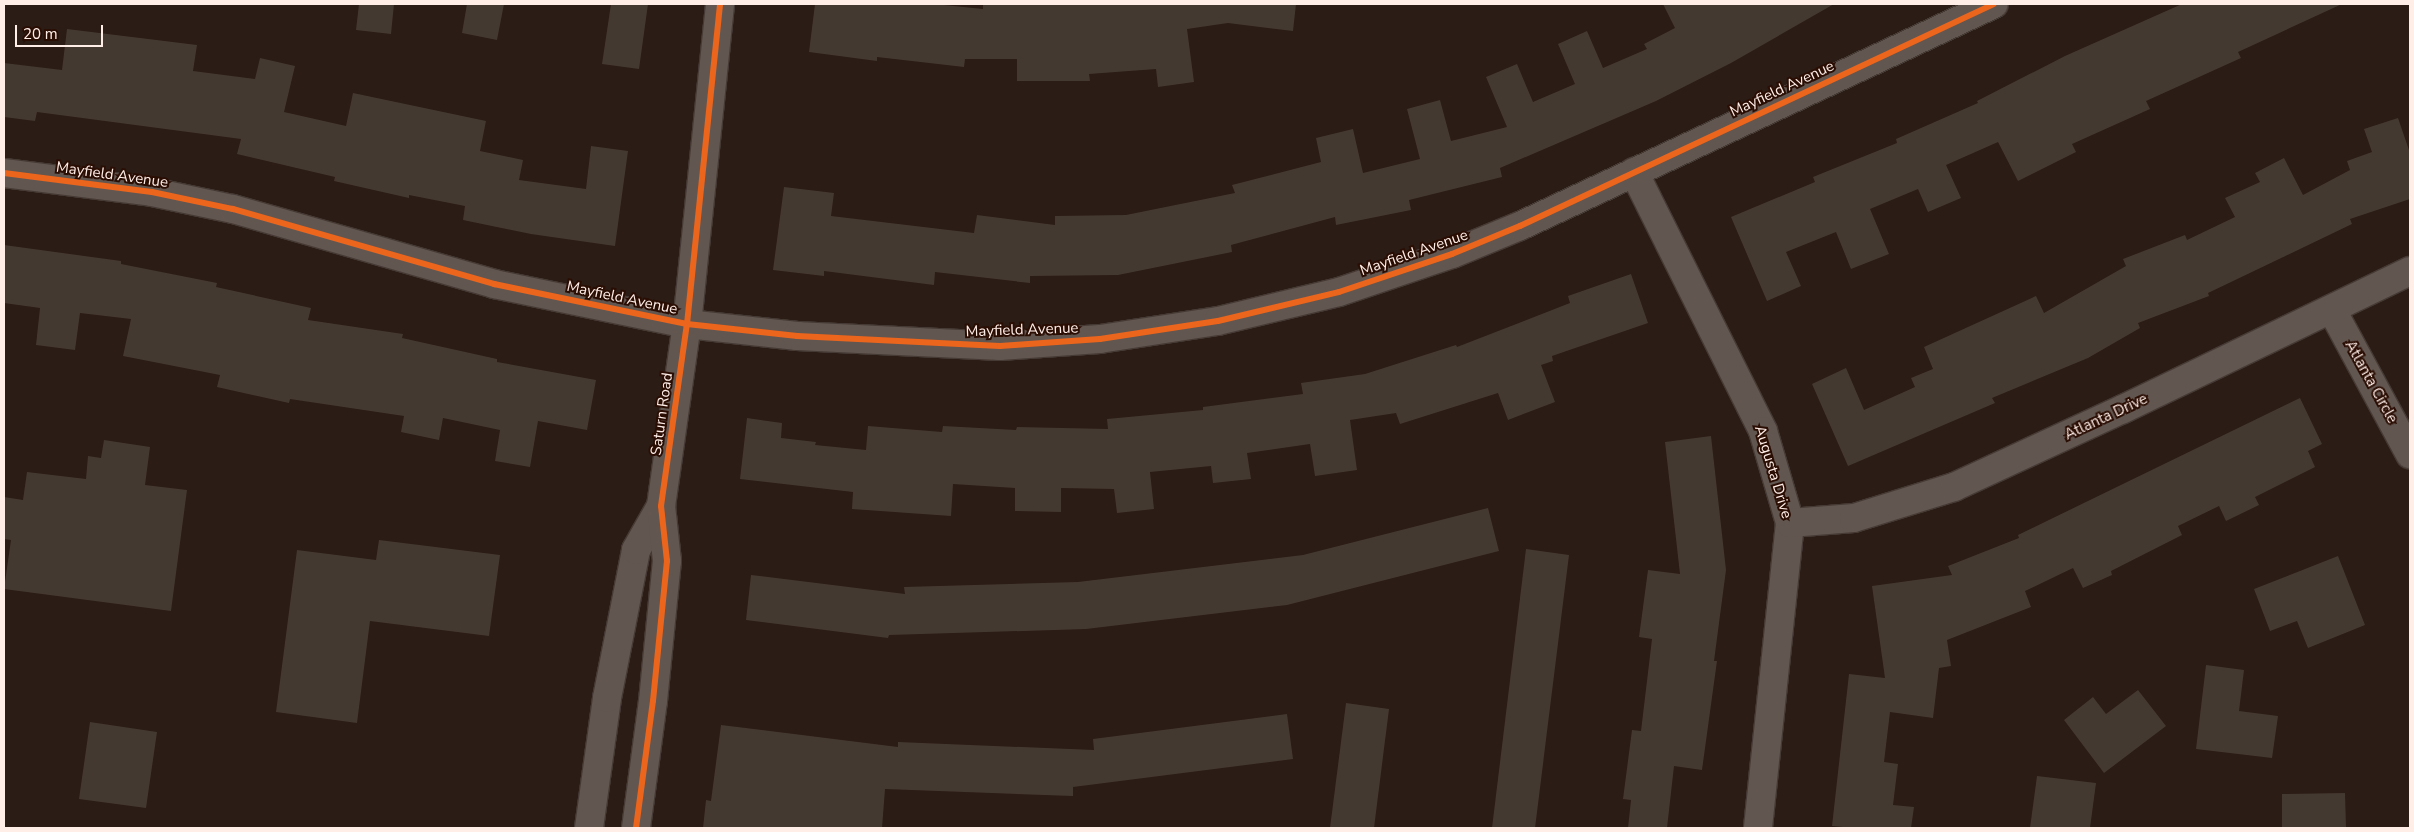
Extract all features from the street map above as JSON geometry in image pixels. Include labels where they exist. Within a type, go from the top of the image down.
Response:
[{"type":"street","name":"Saturn Road","points":[[636,828],[653,701],[667,561],[662,506],[687,324],[720,4]]},
{"type":"street","name":"Mayfield Avenue","points":[[4,172],[152,192],[233,209],[494,284],[687,324],[797,336],[1000,346],[1100,339],[1218,321],[1339,292],[1452,254],[1520,226],[1994,4]]},
{"type":"street","name":"Augusta Drive","points":[[1634,172],[1763,431],[1790,523],[1758,828]]},
{"type":"street","name":"Atlanta Drive","points":[[1790,523],[1854,518],[1954,487],[2332,310],[2410,271]]},
{"type":"street","name":"Atlanta Circle","points":[[2332,310],[2410,454]]},
{"type":"street","name":"Saturn Road","points":[[589,828],[607,698],[636,550],[662,506]]},
{"type":"building","points":[[359,4],[394,4],[391,34],[356,30]]},
{"type":"building","points":[[467,4],[504,4],[497,40],[462,33]]},
{"type":"building","points":[[611,4],[648,4],[639,69],[602,64]]},
{"type":"building","points":[[815,4],[934,4],[983,9],[983,5],[1296,4],[1293,31],[1228,23],[1187,29],[1194,82],[1158,87],[1156,69],[1089,74],[1090,81],[1017,81],[1017,59],[965,59],[964,67],[877,57],[877,61],[809,52]]},
{"type":"building","points":[[1663,4],[1834,4],[1731,63],[1656,101],[1500,168],[1502,177],[1409,200],[1411,210],[1336,225],[1335,217],[1231,245],[1232,252],[1118,275],[1030,276],[1030,283],[935,272],[934,285],[824,271],[824,276],[773,270],[784,187],[834,193],[831,216],[974,233],[977,215],[1055,225],[1055,216],[1126,215],[1235,193],[1232,185],[1321,162],[1316,138],[1353,129],[1363,173],[1420,159],[1407,109],[1440,100],[1451,141],[1507,127],[1486,77],[1517,64],[1533,102],[1575,84],[1558,44],[1587,31],[1603,68],[1647,49],[1644,44],[1675,28]]},
{"type":"building","points":[[2182,4],[2342,4],[2238,52],[2241,58],[2146,101],[2150,109],[2072,144],[2076,152],[2018,181],[1998,142],[1946,165],[1961,198],[1928,212],[1918,189],[1870,209],[1889,254],[1851,269],[1836,232],[1786,252],[1801,286],[1767,301],[1731,217],[1815,182],[1813,177],[1897,143],[1896,139],[1978,103],[1977,101],[2065,56]]},
{"type":"building","points":[[67,29],[197,45],[193,71],[255,79],[260,58],[295,66],[284,112],[346,126],[353,93],[486,121],[480,151],[523,160],[519,180],[586,189],[591,146],[628,151],[615,246],[531,234],[463,220],[465,206],[409,195],[409,198],[334,181],[335,177],[237,154],[241,139],[37,112],[35,121],[4,117],[4,63],[62,70]]},
{"type":"building","points":[[2398,118],[2410,153],[2410,199],[2350,219],[2352,224],[2208,293],[2209,296],[2138,323],[2140,328],[2088,358],[1992,398],[1995,403],[1848,466],[1812,384],[1846,368],[1864,410],[1915,387],[1911,378],[1933,369],[1924,347],[2036,296],[2044,313],[2126,266],[2123,259],[2185,235],[2187,240],[2235,217],[2225,198],[2260,182],[2255,173],[2284,158],[2303,195],[2350,170],[2347,161],[2372,152],[2364,129]]},
{"type":"building","points":[[4,245],[121,261],[121,264],[217,283],[216,287],[311,308],[308,320],[403,334],[402,338],[497,359],[497,362],[596,380],[587,430],[538,421],[530,467],[495,461],[500,430],[443,418],[439,440],[401,432],[404,416],[290,399],[289,403],[217,387],[220,375],[123,356],[131,319],[80,313],[75,350],[36,345],[40,308],[4,303]]},
{"type":"building","points":[[1631,274],[1648,323],[1552,356],[1553,361],[1541,365],[1555,402],[1508,420],[1498,393],[1400,424],[1396,413],[1350,420],[1357,470],[1315,476],[1310,444],[1247,453],[1251,479],[1213,483],[1211,466],[1150,472],[1154,509],[1117,513],[1114,489],[1061,488],[1061,512],[1015,511],[1015,488],[953,484],[951,516],[852,509],[853,492],[740,479],[747,418],[782,423],[781,438],[816,442],[815,445],[866,450],[868,426],[942,432],[943,426],[1016,430],[1017,427],[1108,429],[1107,419],[1203,410],[1203,407],[1303,394],[1301,383],[1365,374],[1456,345],[1457,347],[1570,303],[1568,296]]},
{"type":"building","points":[[2300,398],[2322,444],[2308,451],[2315,467],[2255,497],[2259,505],[2226,521],[2219,506],[2178,526],[2182,535],[2111,571],[2112,575],[2083,588],[2073,568],[2025,591],[2031,607],[1947,640],[1951,666],[1939,668],[1933,718],[1890,712],[1884,762],[1898,764],[1893,805],[1914,807],[1911,828],[1832,826],[1849,674],[1885,678],[1872,586],[1952,575],[1948,566],[2019,538],[2018,535]]},
{"type":"building","points":[[1711,436],[1726,570],[1714,661],[1717,661],[1702,770],[1674,766],[1667,828],[1628,828],[1631,800],[1623,799],[1632,730],[1641,731],[1652,639],[1639,637],[1648,570],[1680,574],[1665,442]]},
{"type":"building","points":[[104,440],[150,447],[145,485],[187,490],[171,611],[4,589],[11,540],[4,539],[4,497],[23,500],[27,472],[86,479],[88,456],[101,458]]},
{"type":"building","points":[[1488,508],[1499,551],[1287,605],[1086,629],[889,635],[888,638],[746,620],[751,575],[905,594],[904,587],[1078,582],[1303,555]]},
{"type":"building","points":[[379,540],[500,555],[489,636],[370,621],[357,723],[276,712],[297,550],[376,560]]},
{"type":"building","points":[[1526,549],[1569,555],[1535,828],[1492,828]]},
{"type":"building","points":[[2338,556],[2365,625],[2308,648],[2297,621],[2270,631],[2254,589]]},
{"type":"building","points":[[2206,665],[2244,670],[2239,711],[2278,716],[2272,758],[2196,749]]},
{"type":"building","points":[[2138,690],[2166,726],[2104,773],[2064,720],[2093,697],[2106,714]]},
{"type":"building","points":[[1346,703],[1389,709],[1374,828],[1330,828]]},
{"type":"building","points":[[1287,714],[1293,759],[1073,787],[1073,796],[885,789],[882,828],[703,828],[706,800],[711,801],[721,725],[898,747],[898,742],[1094,750],[1093,739]]},
{"type":"building","points":[[90,722],[157,732],[146,808],[79,799]]},
{"type":"building","points":[[2037,776],[2096,783],[2090,828],[2030,828]]},
{"type":"building","points":[[2345,793],[2346,828],[2282,828],[2282,794]]},
{"type":"cycle path","points":[[636,828],[653,701],[667,561],[661,506],[687,324],[720,4]]},
{"type":"cycle path","points":[[4,173],[152,192],[233,209],[494,284],[687,324],[797,336],[1000,346],[1100,339],[1218,321],[1339,292],[1452,254],[1520,226],[1994,4]]}]
